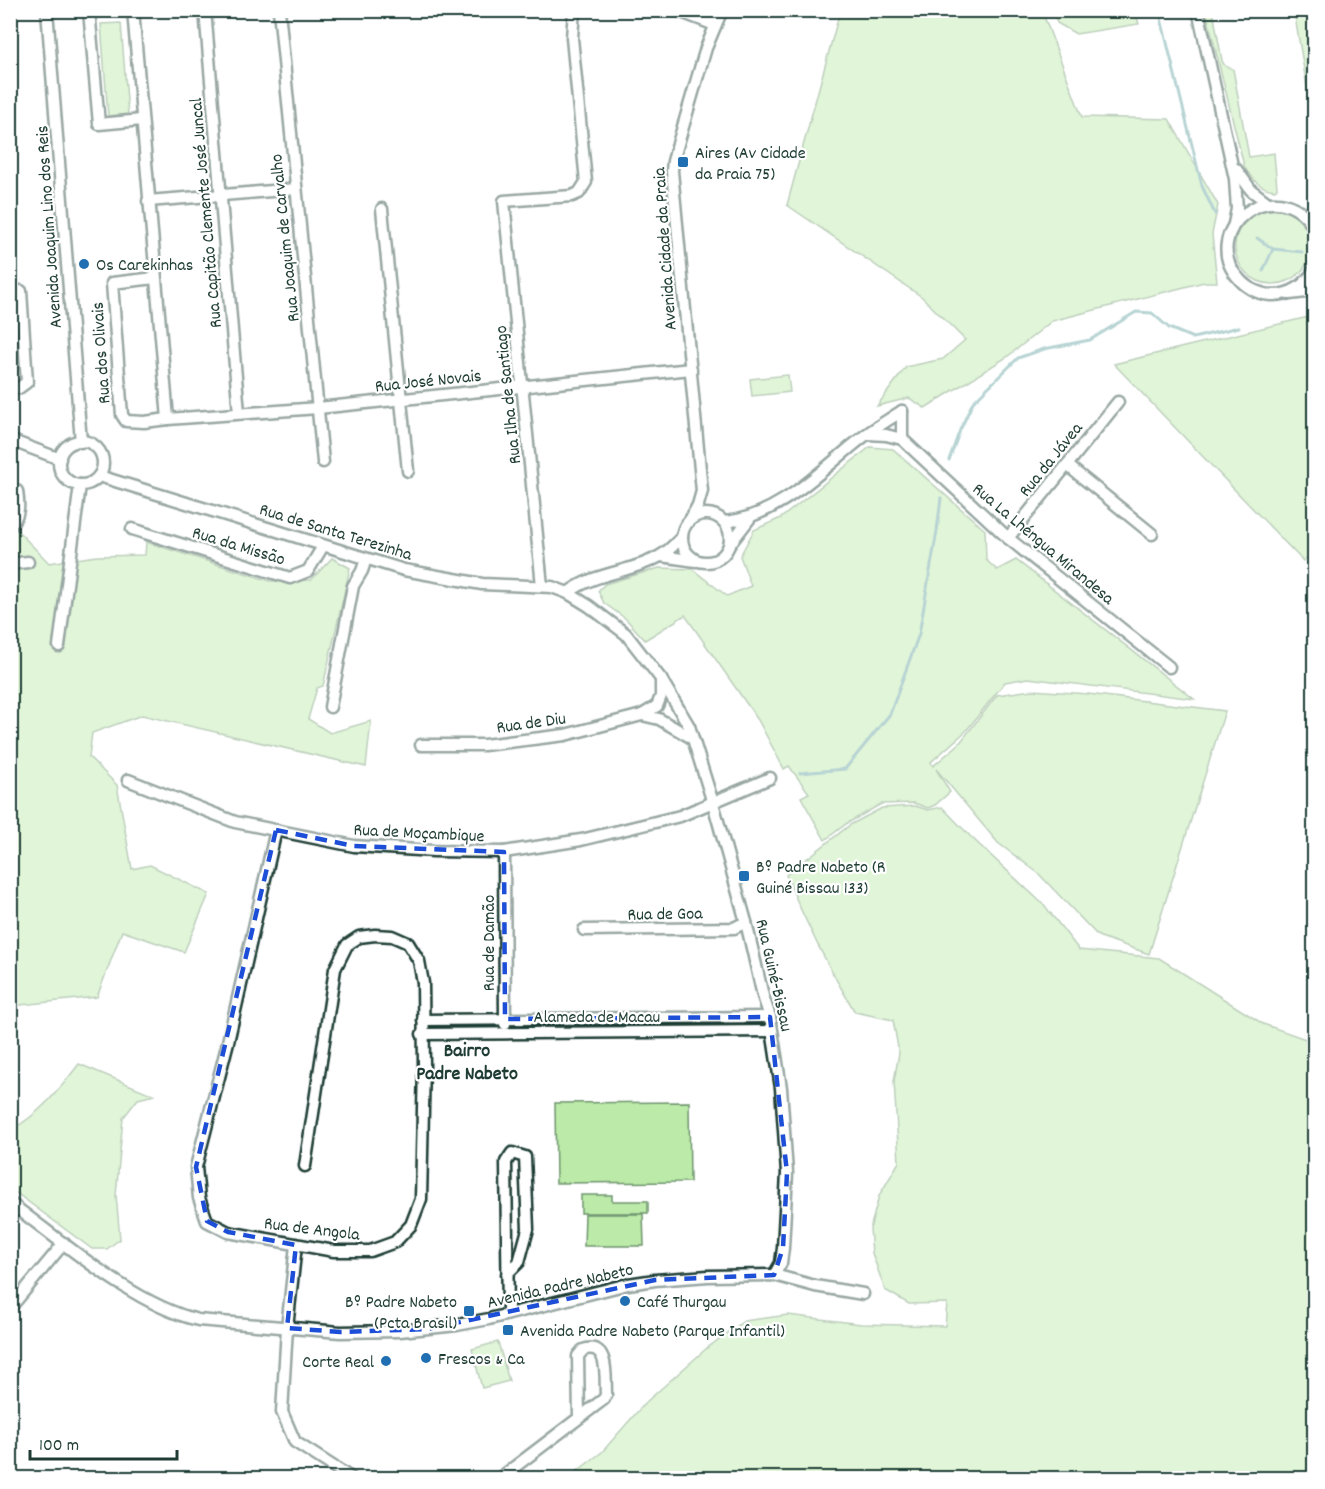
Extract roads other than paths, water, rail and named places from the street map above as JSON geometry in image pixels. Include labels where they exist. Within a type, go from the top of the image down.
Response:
[{"type":"street","name":"Avenida Joaquim Lino dos Reis","points":[[47,10],[81,442]]},
{"type":"street","points":[[89,10],[99,124],[142,120]]},
{"type":"street","points":[[133,10],[168,418]]},
{"type":"street","name":"Rua Capitão Clemente José Juncal","points":[[205,10],[239,413]]},
{"type":"street","name":"Rua Joaquim de Carvalho","points":[[279,10],[323,462]]},
{"type":"street","name":"Rua Ilha de Santiago","points":[[542,586],[504,201],[572,196],[579,193],[586,182],[572,39],[574,10]]},
{"type":"street","points":[[676,10],[715,25]]},
{"type":"street","name":"Avenida Cidade da Praia","points":[[690,520],[698,506],[702,491],[672,171],[706,48],[722,10]]},
{"type":"street","points":[[1198,10],[1231,160],[1236,196],[1237,209],[1227,250],[1231,268],[1242,282],[1257,292],[1283,294],[1314,291]]},
{"type":"street","points":[[10,125],[10,130]]},
{"type":"street","points":[[1231,160],[1251,190],[1268,203],[1289,206],[1300,211],[1313,223]]},
{"type":"street","points":[[148,201],[296,189]]},
{"type":"street","points":[[1234,224],[1245,212],[1268,203]]},
{"type":"street","points":[[382,209],[408,471]]},
{"type":"street","points":[[1283,294],[1301,286],[1314,270]]},
{"type":"street","name":"Rua dos Olivais","points":[[155,278],[112,283],[122,415],[126,421],[144,422],[168,418]]},
{"type":"street","points":[[10,292],[21,291],[27,382],[19,388],[10,389]]},
{"type":"street","name":"Rua José Novais","points":[[168,418],[318,408],[691,369]]},
{"type":"street","name":"Rua da Jávea","points":[[1008,538],[1118,402]]},
{"type":"street","points":[[725,522],[750,518],[789,496],[819,476],[868,434],[902,411],[902,439],[868,434]]},
{"type":"street","name":"Rua La Lhéngua Mirandesa","points":[[902,439],[1008,538],[1169,667]]},
{"type":"street","points":[[10,440],[60,459]]},
{"type":"street","points":[[81,442],[94,446],[100,452],[103,468],[93,482],[80,485],[69,481],[63,475],[60,459],[63,451],[70,445],[81,442]]},
{"type":"street","points":[[1067,465],[1152,534]]},
{"type":"street","name":"Rua de Santa Terezinha","points":[[99,476],[405,570],[482,584],[542,586],[568,593]]},
{"type":"street","points":[[59,646],[80,485]]},
{"type":"street","points":[[10,486],[17,491],[19,504],[16,519],[10,526]]},
{"type":"street","name":"Avenida Cidade da Praia","points":[[702,491],[714,515]]},
{"type":"street","points":[[696,561],[683,547],[682,537],[684,528],[698,515],[714,515],[725,522],[730,530],[730,544]]},
{"type":"street","points":[[661,556],[705,563],[715,561],[723,556],[750,518]]},
{"type":"street","name":"Rua da Missão","points":[[132,529],[290,579],[308,571],[323,546]]},
{"type":"street","points":[[568,593],[586,582],[661,556],[682,537]]},
{"type":"street","points":[[330,707],[353,586],[366,559]]},
{"type":"street","points":[[10,564],[28,562]]},
{"type":"street","name":"Rua Guiné-Bissau","points":[[568,593],[626,634],[661,679],[689,726],[713,803],[770,1017],[781,1088],[787,1173],[783,1248],[781,1263],[774,1275]]},
{"type":"street","points":[[642,715],[657,706],[661,696],[661,679]]},
{"type":"street","points":[[642,715],[659,719],[693,738]]},
{"type":"street","name":"Rua de Diu","points":[[422,746],[484,745],[565,735],[642,715]]},
{"type":"street","name":"Rua de Moçambique","points":[[128,780],[235,822],[354,846],[504,852],[592,838],[680,816],[770,778]]},
{"type":"street","name":"Rua de Angola","points":[[276,830],[228,1042],[196,1167],[199,1198],[207,1221],[228,1232],[334,1251],[370,1251],[395,1242],[411,1225],[421,1198],[423,983],[419,961],[408,943],[392,936],[375,935],[359,938],[347,945],[335,969],[305,1166]]},
{"type":"street","name":"Rua de Damão","points":[[504,852],[505,1034]]},
{"type":"street","name":"Rua de Goa","points":[[584,930],[734,928],[746,922]]},
{"type":"street","name":"Alameda de Macau","points":[[423,1020],[770,1017]]},
{"type":"street","name":"Alameda de Macau","points":[[423,1034],[772,1031]]},
{"type":"street","points":[[507,1274],[519,1262],[528,1229],[525,1157],[512,1153],[506,1162],[507,1274],[508,1314]]},
{"type":"street","name":"Avenida Padre Nabeto","points":[[10,1203],[150,1302],[180,1316],[198,1320],[340,1332],[400,1331],[458,1325],[628,1284],[683,1277],[774,1275],[815,1286],[863,1294]]},
{"type":"street","points":[[10,1308],[64,1243]]},
{"type":"street","points":[[296,1245],[287,1328],[282,1412],[295,1442],[351,1479]]},
{"type":"street","points":[[500,1479],[602,1401],[606,1395],[604,1359],[600,1352],[592,1349],[583,1350],[579,1356],[579,1418]]},
{"type":"waterway","points":[[1159,10],[1202,186],[1215,214]]},
{"type":"waterway","points":[[1257,238],[1273,249]]},
{"type":"waterway","points":[[1263,271],[1273,249],[1302,252]]},
{"type":"waterway","points":[[949,460],[973,402],[1018,358],[1044,349],[1090,340],[1136,312],[1152,313],[1169,328],[1193,338],[1239,327]]},
{"type":"waterway","points":[[800,773],[845,769],[890,714],[919,634],[941,498]]},
{"type":"place","name":"Aires (Av Cidade da Praia 75)","points":[[683,162]]},
{"type":"place","name":"Os Carekinhas","points":[[84,264]]},
{"type":"place","name":"Bº Padre Nabeto (R Guiné Bissau 133)","points":[[744,876]]},
{"type":"place","name":"Café Thurgau","points":[[625,1301]]},
{"type":"place","name":"Bº Padre Nabeto (Pcta Brasil)","points":[[469,1311]]},
{"type":"place","name":"Avenida Padre Nabeto (Parque Infantil)","points":[[508,1330]]},
{"type":"place","name":"Frescos & Ca","points":[[426,1358]]},
{"type":"place","name":"Corte Real","points":[[386,1361]]},
{"type":"district","name":"Bairro Padre Nabeto","points":[[467,1060]]}]
